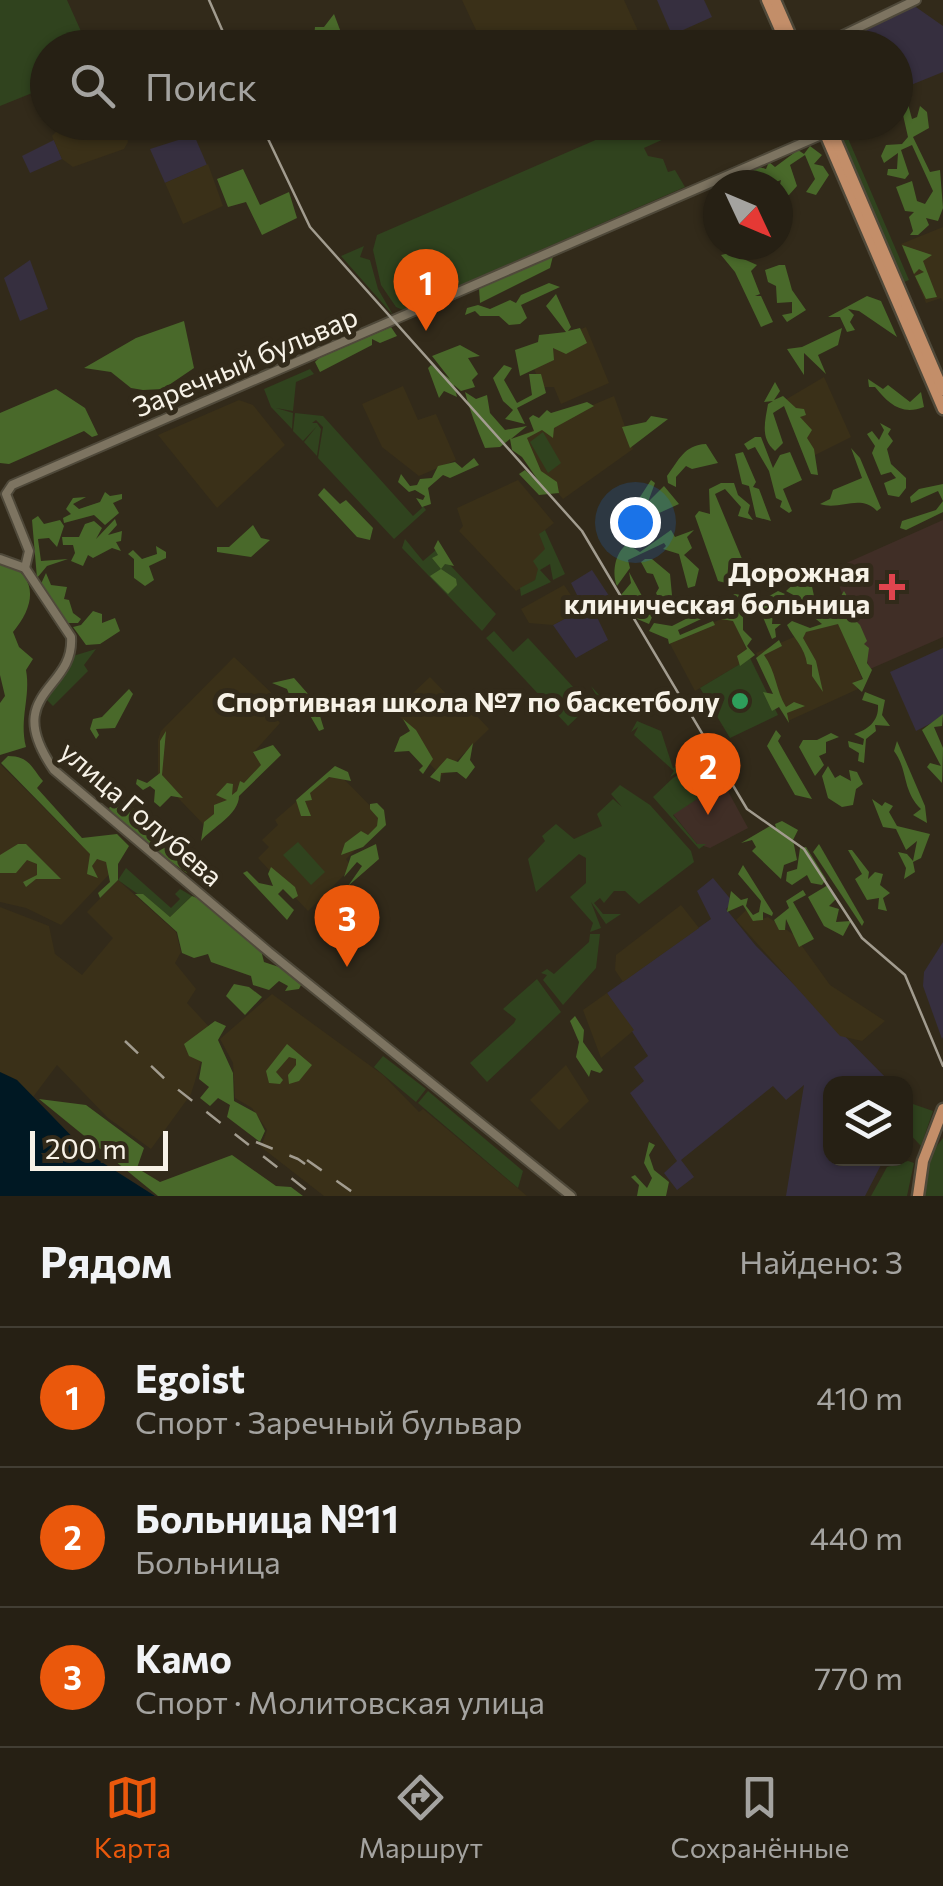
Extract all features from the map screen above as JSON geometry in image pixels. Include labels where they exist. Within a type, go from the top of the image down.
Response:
[{"type":"main road","points":[[767,0],[780,30]]},
{"type":"main road","points":[[776,0],[788,30]]},
{"type":"main road","points":[[831,140],[943,409]]},
{"type":"main road","points":[[832,140],[943,390]]},
{"type":"main road","points":[[918,1196],[929,1146],[943,1109]]},
{"type":"main road","points":[[929,1146],[943,1132]]},
{"type":"street","points":[[854,30],[916,0]]},
{"type":"street","name":"Заречный бульвар","points":[[7,490],[797,140]]},
{"type":"street","name":"улица Голубева","points":[[7,490],[29,552],[25,568],[71,637],[68,657],[32,705],[30,730],[39,752],[74,789],[571,1196]]},
{"type":"street","points":[[0,559],[25,568]]},
{"type":"shaded area","points":[[462,0],[624,0],[638,30],[476,30]]},
{"type":"shaded area","points":[[657,0],[704,0],[712,17],[683,30],[670,30]]},
{"type":"shaded area","points":[[913,5],[943,26],[943,72],[913,84],[913,30],[860,30]]},
{"type":"shaded area","points":[[54,140],[62,159],[30,173],[22,156]]},
{"type":"shaded area","points":[[54,140],[128,140],[124,149],[73,167],[62,159]]},
{"type":"shaded area","points":[[178,140],[196,140],[207,165],[165,183],[150,149]]},
{"type":"shaded area","points":[[208,164],[223,206],[183,224],[165,183]]},
{"type":"shaded area","points":[[943,227],[943,302],[941,298],[926,303],[901,244]]},
{"type":"shaded area","points":[[30,260],[48,309],[20,321],[4,278]]},
{"type":"shaded area","points":[[586,327],[609,383],[561,404],[554,387],[542,387],[527,353]]},
{"type":"shaded area","points":[[824,377],[851,437],[811,457],[785,400]]},
{"type":"shaded area","points":[[403,386],[418,420],[436,414],[456,460],[419,476],[382,447],[362,404]]},
{"type":"shaded area","points":[[614,396],[633,449],[563,499],[512,439]]},
{"type":"shaded area","points":[[239,400],[253,405],[285,445],[217,508],[158,435]]},
{"type":"shaded area","points":[[518,480],[554,523],[541,533],[551,556],[535,580],[516,591],[459,531],[463,526],[457,508]]},
{"type":"shaded area","name":"Дорожная клиническая больница","points":[[943,520],[943,637],[870,669],[833,569]]},
{"type":"shaded area","points":[[592,570],[619,611],[597,617],[608,640],[576,658],[553,625],[581,610],[589,619],[571,583]]},
{"type":"shaded area","points":[[564,585],[581,610],[553,625],[529,623],[521,609]]},
{"type":"shaded area","points":[[732,615],[750,658],[695,691],[668,640]]},
{"type":"shaded area","points":[[837,619],[862,679],[855,682],[858,689],[788,721],[756,653]]},
{"type":"shaded area","points":[[943,648],[943,717],[916,731],[890,672]]},
{"type":"shaded area","points":[[234,657],[282,703],[272,713],[280,723],[253,753],[265,767],[205,826],[158,777],[158,740],[161,731]]},
{"type":"shaded area","points":[[430,677],[455,703],[461,699],[489,729],[441,776],[408,740],[415,732],[394,711]]},
{"type":"shaded area","points":[[0,764],[81,845],[117,866],[61,925],[26,908],[0,902]]},
{"type":"shaded area","points":[[334,769],[385,821],[346,859],[352,867],[308,911],[258,858],[269,847],[262,840],[278,825],[275,820]]},
{"type":"shaded area","points":[[723,782],[748,828],[710,848],[697,844],[673,814]]},
{"type":"shaded area","points":[[713,878],[733,902],[726,909],[756,946],[884,1076],[823,1076],[823,1166],[880,1166],[865,1196],[786,1196],[804,1085],[786,1100],[773,1086],[681,1160],[694,1177],[677,1190],[664,1173],[677,1161],[630,1093],[644,1081],[634,1067],[648,1056],[607,993],[711,919],[697,891]]},
{"type":"shaded area","points":[[118,880],[176,932],[181,952],[175,963],[196,989],[187,1003],[211,1029],[191,1094],[151,1149],[108,1118],[57,1065],[33,1097],[17,1080],[0,1072],[0,907],[49,926],[55,954],[82,975],[113,938],[87,912]]},
{"type":"shaded area","points":[[681,905],[699,928],[623,982],[615,970],[616,955]]},
{"type":"shaded area","points":[[746,910],[756,921],[768,917],[794,935],[830,985],[885,1021],[862,1041],[840,1036],[736,920]]},
{"type":"shaded area","points":[[943,942],[942,1039],[923,986],[924,972]]},
{"type":"shaded area","points":[[607,993],[634,1030],[601,1058],[583,1010]]},
{"type":"shaded area","points":[[272,994],[383,1075],[419,1112],[423,1109],[527,1196],[324,1196],[261,1147],[267,1130],[252,1108],[235,1098],[233,1063],[220,1039]]},
{"type":"shaded area","points":[[566,1065],[589,1101],[559,1130],[530,1100]]},
{"type":"green space","points":[[0,0],[67,0],[80,30],[30,30],[30,94],[0,106]]},
{"type":"green space","points":[[334,14],[340,30],[315,30],[324,27]]},
{"type":"green space","points":[[920,106],[927,112],[929,128],[913,137],[913,119]]},
{"type":"green space","points":[[913,137],[930,172],[940,170],[943,208],[938,221],[926,218],[929,225],[918,235],[910,235],[913,231],[909,217],[914,212],[905,211],[896,187],[912,181],[917,201],[925,204],[933,191],[912,145],[901,150],[909,174],[905,179],[887,175],[888,169],[897,169],[898,153],[884,163],[881,156],[886,145],[902,144]]},
{"type":"green space","points":[[596,140],[662,140],[644,148],[648,156],[663,159],[668,172],[675,170],[685,187],[403,310],[396,307],[381,285],[373,250],[377,235]]},
{"type":"green space","points":[[840,140],[849,140],[909,280],[904,282]]},
{"type":"green space","points":[[810,146],[822,155],[814,164],[823,166],[829,175],[816,195],[806,192],[815,179],[805,155],[790,165],[792,170],[754,170],[766,169],[769,162],[775,167],[798,150],[804,154]]},
{"type":"green space","points":[[243,169],[260,205],[289,192],[297,218],[262,235],[246,202],[228,207],[217,179]]},
{"type":"green space","points":[[902,245],[932,255],[923,261],[937,297],[926,299],[915,276],[924,272],[919,269],[914,274]]},
{"type":"green space","points":[[364,246],[360,257],[370,260],[378,289],[393,315],[341,256]]},
{"type":"green space","points":[[553,256],[550,268],[480,303],[479,288]]},
{"type":"green space","points":[[725,260],[746,260],[757,265],[751,271],[760,294],[755,296],[761,296],[773,322],[761,327],[735,272]]},
{"type":"green space","points":[[785,265],[792,290],[806,310],[787,322],[782,315],[792,313],[792,302],[777,303],[776,286],[768,282],[765,270]]},
{"type":"green space","points":[[549,283],[560,287],[521,305],[527,318],[520,324],[509,325],[499,316],[480,316],[475,311],[465,315],[467,308],[478,305],[490,309],[510,300],[516,303],[521,295]]},
{"type":"green space","points":[[556,294],[571,327],[568,331],[580,328],[587,343],[566,354],[553,348],[554,360],[520,376],[515,350],[538,342],[539,335],[566,332],[546,306]]},
{"type":"green space","points":[[867,296],[881,301],[897,337],[859,311],[848,309],[854,315],[850,322],[855,330],[847,332],[840,317],[828,317]]},
{"type":"green space","points":[[184,321],[194,368],[163,389],[131,388],[111,372],[84,368],[136,338]]},
{"type":"green space","points":[[391,327],[397,336],[380,343],[372,339],[372,345],[320,372],[315,362],[319,358]]},
{"type":"green space","points":[[842,328],[838,345],[818,355],[826,374],[804,353],[804,375],[787,349],[802,347]]},
{"type":"green space","points":[[460,345],[480,356],[468,358],[478,374],[472,380],[475,387],[461,391],[454,385],[457,397],[444,391],[439,398],[428,368],[431,365],[450,379],[432,356]]},
{"type":"green space","points":[[504,365],[512,368],[504,380],[517,403],[532,395],[529,374],[541,374],[546,393],[517,408],[525,424],[505,419],[513,410],[503,401],[493,378]]},
{"type":"green space","points":[[310,369],[314,374],[296,382],[293,411],[276,408],[293,413],[292,429],[271,407],[264,389]]},
{"type":"green space","points":[[868,379],[883,389],[888,385],[910,402],[921,392],[924,407],[908,410],[896,406],[875,387],[869,387]]},
{"type":"green space","points":[[775,382],[780,391],[774,400],[783,396],[796,408],[804,409],[806,415],[800,417],[812,430],[807,438],[814,449],[818,475],[811,474],[784,406],[773,413],[783,443],[775,451],[767,441],[766,417],[768,404],[773,401],[764,402]]},
{"type":"green space","points":[[56,389],[85,408],[98,435],[92,437],[84,431],[9,464],[0,463],[0,413]]},
{"type":"green space","points":[[465,392],[476,399],[487,395],[490,413],[505,430],[527,426],[511,439],[534,431],[529,418],[533,415],[539,418],[547,410],[551,413],[587,402],[594,406],[554,428],[553,438],[542,430],[527,438],[541,471],[557,482],[559,493],[539,495],[519,474],[525,470],[542,486],[522,457],[512,450],[510,439],[500,447],[485,448]]},
{"type":"green space","points":[[295,413],[323,416],[413,516],[422,508],[418,499],[426,510],[394,539],[318,458],[323,427],[316,420],[312,423],[317,423],[321,429],[317,456],[304,442],[317,426],[303,441],[293,431]]},
{"type":"green space","points":[[651,416],[668,419],[630,448],[622,427],[646,422]]},
{"type":"green space","points":[[880,423],[891,429],[888,434],[893,441],[887,449],[891,464],[906,478],[906,488],[899,497],[888,495],[884,483],[896,478],[891,472],[881,475],[872,453],[875,446],[867,434],[872,431],[879,440],[884,430]]},
{"type":"green space","points":[[543,432],[561,463],[548,473],[530,442]]},
{"type":"green space","points":[[761,437],[773,468],[780,455],[790,452],[802,480],[783,489],[792,511],[789,513],[780,507],[782,501],[776,498],[769,471],[755,447],[748,450],[744,444]]},
{"type":"green space","points":[[706,444],[718,463],[692,469],[686,466],[676,477],[676,487],[668,483],[667,476],[683,454]]},
{"type":"green space","points":[[851,448],[860,458],[881,508],[877,511],[864,503],[820,504],[830,499],[833,490],[862,478]]},
{"type":"green space","points":[[743,452],[756,482],[753,487],[759,489],[771,521],[756,517],[749,486],[742,484],[735,454]]},
{"type":"green space","points":[[474,458],[479,465],[450,478],[443,475],[428,488],[431,504],[422,507],[416,498],[423,500],[425,496],[415,490],[409,492],[398,482],[401,474],[410,486],[417,485],[420,479],[432,478],[438,466],[455,462],[462,468]]},
{"type":"green space","points":[[651,480],[655,483],[648,502],[664,486],[679,504],[646,519],[650,531],[629,514]]},
{"type":"green space","points":[[721,483],[734,483],[738,495],[750,505],[748,513],[753,520],[738,516],[741,507],[725,489],[715,494],[745,566],[726,583],[718,581],[695,516],[699,511],[710,514],[709,489]]},
{"type":"green space","points":[[943,484],[943,501],[938,491],[911,503],[910,497],[919,489]]},
{"type":"green space","points":[[324,488],[340,504],[346,500],[373,528],[370,540],[357,537],[318,495]]},
{"type":"green space","points":[[105,492],[110,496],[122,494],[122,499],[113,503],[119,513],[105,525],[94,515],[64,523],[63,518],[71,514],[66,509],[73,498],[86,497],[73,504],[79,509],[100,502]]},
{"type":"green space","points":[[943,501],[943,512],[906,530],[900,528],[902,521],[936,510]]},
{"type":"green space","points":[[38,516],[44,524],[60,520],[64,526],[57,547],[49,538],[38,539],[41,561],[68,559],[47,566],[37,578],[32,520]]},
{"type":"green space","points":[[115,519],[117,525],[108,535],[122,531],[121,541],[116,542],[121,551],[112,548],[93,558],[88,555],[83,566],[71,561],[73,545],[63,545],[62,537],[79,537],[85,524],[94,521],[102,528],[96,539]]},
{"type":"green space","points":[[253,525],[261,538],[270,540],[251,557],[217,552],[217,547],[229,547]]},
{"type":"green space","points":[[545,530],[565,574],[553,580],[550,564],[540,570],[551,582],[521,596],[520,588],[535,580],[538,569],[533,561],[545,549],[539,534]]},
{"type":"green space","points":[[671,530],[675,537],[694,530],[687,537],[692,548],[684,555],[699,569],[695,586],[688,588],[679,554],[663,549],[664,543],[628,560],[630,568],[617,586],[615,564],[623,548],[627,544],[640,552]]},
{"type":"green space","points":[[405,539],[423,561],[436,550],[496,614],[482,631],[402,548]]},
{"type":"green space","points":[[438,540],[454,566],[445,564],[441,569],[432,558],[438,555],[434,548]]},
{"type":"green space","points":[[156,546],[166,552],[166,558],[149,566],[154,580],[145,586],[134,578],[134,559],[128,554],[133,550],[142,559],[157,554]]},
{"type":"green space","points":[[652,559],[670,574],[673,606],[664,610],[653,574],[647,573],[641,562]]},
{"type":"green space","points":[[6,562],[29,585],[26,613],[13,632],[19,647],[33,659],[26,670],[26,747],[0,755],[0,703],[5,696],[0,675],[0,563]]},
{"type":"green space","points":[[441,569],[456,579],[457,585],[448,594],[430,576]]},
{"type":"green space","points":[[629,572],[648,607],[656,608],[649,624],[635,618],[621,595],[631,583]]},
{"type":"green space","points":[[46,573],[51,585],[67,587],[64,599],[69,600],[73,613],[81,619],[78,623],[65,623],[40,586]]},
{"type":"green space","points":[[810,577],[814,596],[822,602],[838,601],[844,591],[850,601],[842,607],[860,625],[867,641],[864,644],[869,648],[867,663],[872,670],[862,692],[852,683],[863,679],[838,624],[806,632],[803,638],[816,661],[823,692],[812,676],[812,665],[807,664],[787,625],[792,621],[810,628],[822,624],[811,615],[821,610],[786,591],[800,578]]},
{"type":"green space","points":[[778,591],[785,594],[779,599],[783,615],[780,618],[771,605],[763,610],[773,613],[772,624],[781,624],[775,629],[776,637],[772,639],[760,610],[743,616],[743,630],[752,639],[747,646],[755,655],[740,666],[737,656],[747,649],[733,621],[721,619]]},
{"type":"green space","points":[[735,594],[741,595],[739,601],[678,630],[680,635],[713,621],[715,625],[669,644],[668,639],[649,631],[654,623],[672,626]]},
{"type":"green space","points":[[93,611],[102,614],[102,623],[115,618],[120,631],[100,644],[86,645],[73,627],[81,625]]},
{"type":"green space","points":[[494,631],[513,652],[528,638],[587,702],[596,695],[591,686],[600,696],[568,726],[486,638]]},
{"type":"green space","points":[[779,640],[782,646],[764,655],[786,707],[794,702],[805,706],[787,713],[789,723],[779,707],[772,711],[763,692],[773,694],[756,658]]},
{"type":"green space","points":[[96,649],[84,665],[88,671],[53,706],[41,694],[44,688],[73,656]]},
{"type":"green space","name":"Спортивная школа №7 по баскетболу","points":[[750,658],[778,715],[730,738],[700,688]]},
{"type":"green space","points":[[294,678],[316,703],[324,729],[319,731],[308,712],[294,707],[287,689],[272,683]]},
{"type":"green space","points":[[129,689],[133,694],[115,728],[96,729],[96,739],[90,729],[93,719],[102,717]]},
{"type":"green space","points":[[865,692],[885,700],[882,715],[890,726],[875,725],[876,731],[866,739],[864,763],[858,761],[859,753],[849,747],[848,741],[863,745],[864,739],[854,734],[868,728],[876,716],[878,705],[862,700]]},
{"type":"green space","points":[[943,714],[942,726],[934,727],[943,748],[942,783],[927,767],[930,763],[941,766],[922,730]]},
{"type":"green space","points":[[403,719],[416,730],[433,759],[423,774],[419,770],[423,766],[409,751],[394,752],[400,737],[410,731]]},
{"type":"green space","points":[[637,721],[661,731],[673,768],[686,763],[686,767],[670,777],[674,771],[634,735],[638,727],[631,732]]},
{"type":"green space","points":[[776,730],[781,736],[778,741],[812,799],[795,795],[767,746]]},
{"type":"green space","points":[[166,731],[162,775],[183,798],[171,796],[160,807],[154,802],[155,790],[150,786],[143,790],[136,784],[137,779],[147,783],[160,773],[160,741]]},
{"type":"green space","points":[[831,733],[839,737],[826,742],[826,753],[819,756],[824,765],[815,776],[799,747],[803,740],[817,740]]},
{"type":"green space","points":[[897,741],[925,806],[927,823],[913,815],[921,809],[911,795],[894,751]]},
{"type":"green space","points":[[473,743],[470,760],[475,767],[466,779],[457,772],[441,773],[440,782],[430,777],[447,758],[458,762]]},
{"type":"green space","points":[[273,745],[281,755],[239,796],[230,815],[201,841],[204,822],[214,814],[214,805],[227,800],[216,795],[227,783],[233,784],[232,795],[237,791],[240,781],[244,783],[261,765],[253,752]]},
{"type":"green space","points":[[8,756],[29,763],[43,781],[37,788],[82,838],[117,834],[129,846],[118,864],[118,880],[100,898],[98,893],[110,882],[106,862],[97,859],[92,866],[98,878],[87,874],[90,854],[1,763]]},
{"type":"green space","points":[[703,760],[723,782],[673,815],[697,844],[706,844],[699,849],[653,797],[673,778]]},
{"type":"green space","points":[[335,766],[348,772],[351,781],[329,777],[310,793],[312,800],[305,801],[311,816],[301,816],[296,800]]},
{"type":"green space","points":[[828,766],[835,778],[840,775],[851,781],[849,770],[857,772],[863,784],[856,789],[853,805],[842,807],[828,798],[822,776]]},
{"type":"green space","points":[[620,785],[650,805],[691,851],[694,862],[639,904],[625,891],[614,891],[604,903],[600,898],[594,903],[603,914],[621,914],[606,924],[591,902],[601,928],[590,932],[593,923],[570,897],[586,883],[586,858],[579,854],[536,892],[528,859],[545,841],[542,836],[556,824],[574,839],[602,826],[597,814],[613,799],[622,807],[611,794]]},
{"type":"green space","points":[[872,799],[882,806],[885,802],[893,806],[889,812],[897,826],[930,834],[921,858],[913,862],[915,872],[904,879],[906,868],[898,852],[913,861],[917,841],[906,850],[896,829],[883,827]]},
{"type":"green space","points":[[116,801],[134,808],[150,827],[150,834],[165,834],[177,848],[168,853],[191,871],[189,874],[113,813],[109,808]]},
{"type":"green space","points":[[377,803],[384,810],[386,825],[363,847],[341,855],[345,843],[361,831],[368,835],[377,826],[378,818],[370,804]]},
{"type":"green space","points":[[782,821],[798,830],[793,840],[797,860],[784,865],[781,879],[752,851],[756,847],[752,840],[741,843],[770,826],[777,831],[775,824]]},
{"type":"green space","points":[[298,842],[325,872],[311,885],[283,855]]},
{"type":"green space","points":[[18,844],[26,844],[61,879],[36,879],[26,887],[23,882],[37,875],[37,864],[27,860],[16,873],[0,873],[0,855]]},
{"type":"green space","points":[[376,844],[379,859],[348,886],[362,866],[357,862],[344,877],[351,856]]},
{"type":"green space","points":[[819,844],[864,922],[862,926],[813,852]]},
{"type":"green space","points":[[806,847],[826,879],[822,885],[811,883],[807,875],[792,885],[786,881],[787,872],[797,869],[800,848]]},
{"type":"green space","points":[[848,850],[869,872],[868,879],[875,872],[883,874],[880,885],[890,893],[883,898],[887,911],[878,909],[879,898],[867,900],[855,879],[862,874]]},
{"type":"green space","points":[[743,865],[772,916],[763,912],[763,920],[753,921],[743,905],[727,912],[731,891],[741,900],[748,898],[746,906],[753,915],[759,912],[761,901],[738,874]]},
{"type":"green space","points":[[271,867],[295,887],[298,896],[293,899],[283,889],[278,894],[294,910],[287,920],[243,873],[247,871],[259,883],[273,886],[268,874]]},
{"type":"green space","points":[[126,868],[171,908],[180,899],[175,894],[180,889],[192,896],[170,917],[118,880]]},
{"type":"green space","points":[[828,885],[836,899],[829,906],[839,909],[836,922],[851,921],[843,936],[824,926],[808,897]]},
{"type":"green space","points":[[803,890],[806,895],[793,902],[814,939],[799,947],[786,919],[785,930],[779,930],[774,920],[789,908],[786,901]]},
{"type":"green space","points":[[135,894],[143,894],[170,917],[192,896],[200,899],[261,950],[264,962],[279,967],[301,985],[299,989],[285,991],[288,986],[279,981],[269,990],[253,985],[251,976],[211,962],[208,954],[194,958],[182,953],[177,932]]},
{"type":"green space","points":[[590,934],[600,934],[596,968],[563,1005],[543,980],[547,975],[541,973],[547,969],[554,974],[589,942]]},
{"type":"green space","points":[[537,979],[561,1012],[487,1082],[470,1063],[514,1023],[516,1019],[503,1009]]},
{"type":"green space","points":[[234,984],[249,987],[262,997],[245,1015],[226,996]]},
{"type":"green space","points":[[575,1016],[584,1030],[583,1042],[603,1070],[591,1070],[589,1077],[576,1057],[579,1042],[570,1021]]},
{"type":"green space","points":[[215,1021],[226,1026],[218,1040],[233,1073],[234,1101],[256,1113],[265,1131],[260,1142],[227,1117],[230,1105],[218,1098],[210,1106],[200,1098],[209,1087],[199,1079],[202,1062],[189,1056],[184,1044]]},
{"type":"green space","points":[[287,1044],[312,1065],[299,1081],[289,1084],[288,1075],[296,1059],[289,1057],[276,1072],[283,1080],[280,1084],[269,1083],[266,1071]]},
{"type":"green space","points":[[383,1056],[426,1089],[416,1102],[374,1067]]},
{"type":"green space","points":[[428,1091],[523,1171],[518,1188],[418,1103]]},
{"type":"green space","points":[[39,1099],[86,1105],[144,1148],[137,1168],[160,1182],[232,1155],[276,1186],[291,1187],[303,1196],[158,1196]]},
{"type":"green space","points":[[913,1104],[933,1111],[921,1146],[913,1137]]},
{"type":"green space","points":[[943,1138],[943,1196],[922,1196],[929,1156]]},
{"type":"green space","points":[[649,1142],[655,1145],[649,1155],[654,1170],[669,1182],[666,1196],[637,1196],[639,1185],[631,1177],[635,1175],[647,1188],[652,1178],[644,1163]]},
{"type":"green space","points":[[914,1163],[907,1196],[871,1196],[887,1167]]},
{"type":"water","points":[[0,1072],[17,1080],[89,1154],[155,1196],[0,1196]]},
{"type":"tram line","points":[[209,0],[222,30]]},
{"type":"tram line","points":[[269,140],[310,227],[582,531],[747,809],[804,849],[862,938],[905,975],[943,1066]]},
{"type":"railway","points":[[125,1041],[167,1081],[314,1196]]},
{"type":"railway","points":[[256,1142],[298,1159],[315,1171]]},
{"type":"railway","points":[[307,1160],[358,1196]]},
{"type":"place","name":"Egoist","points":[[426,331]]},
{"type":"place","name":"Дорожная клиническая больница","points":[[892,587]]},
{"type":"place","name":"Спортивная школа №7 по баскетболу","points":[[740,701]]},
{"type":"place","name":"Больница №11","points":[[708,815]]},
{"type":"place","name":"Камо","points":[[347,967]]}]
